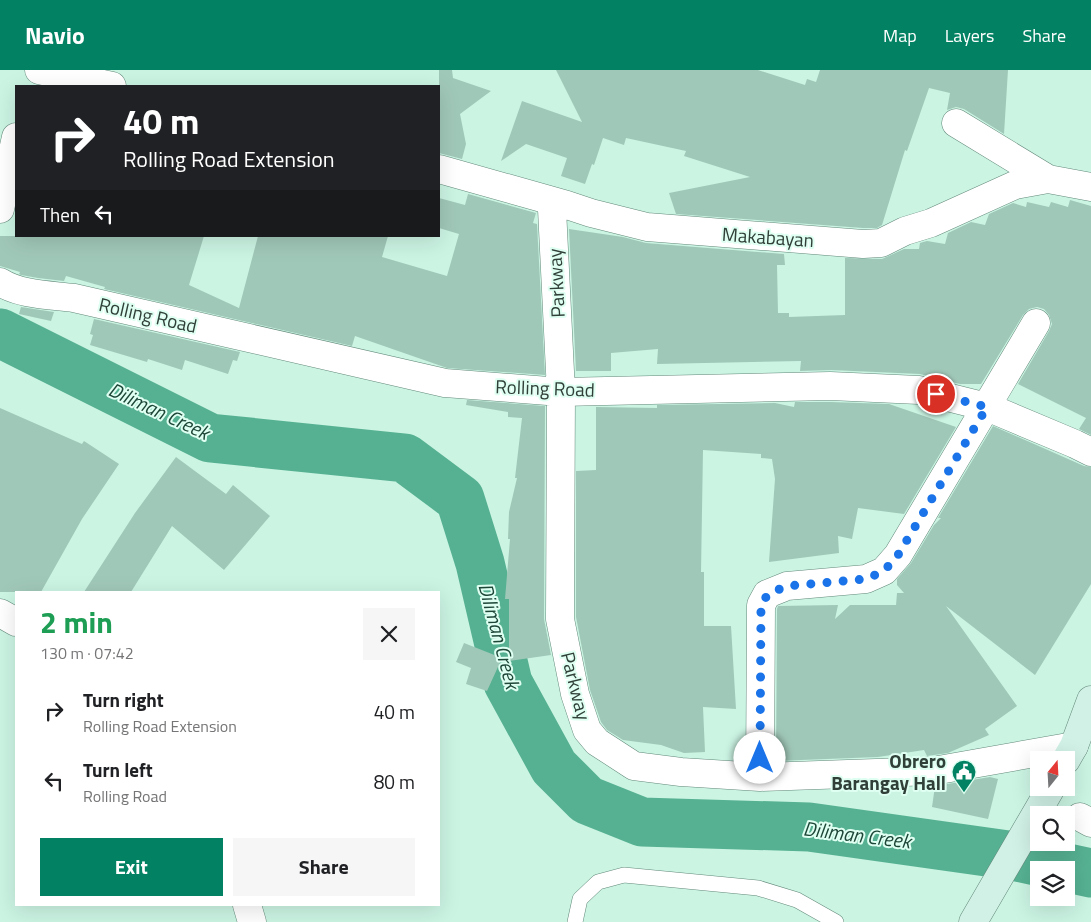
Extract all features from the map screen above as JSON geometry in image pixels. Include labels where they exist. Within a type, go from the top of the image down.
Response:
[{"type":"main road","points":[[1077,744],[1091,700]]},
{"type":"main road","points":[[977,914],[1046,796]]},
{"type":"street","points":[[28,85],[31,70]]},
{"type":"street","points":[[39,70],[107,85]]},
{"type":"street","points":[[956,123],[1048,179]]},
{"type":"street","points":[[0,209],[15,142]]},
{"type":"street","name":"Makabayan","points":[[440,169],[591,213],[647,227],[863,244],[881,243],[904,230],[931,223],[1015,185],[1048,179],[1091,187]]},
{"type":"street","name":"Parkway","points":[[548,200],[552,209],[561,392],[560,619],[575,694],[587,730],[597,742],[634,766],[681,772],[760,777],[933,771],[1077,744]]},
{"type":"street","name":"Rolling Road","points":[[0,282],[6,286],[27,292],[74,298],[445,383],[561,392],[830,386],[919,390],[987,407],[1091,452]]},
{"type":"street","points":[[760,777],[761,605],[768,594],[787,586],[866,579],[884,571],[898,555],[1036,323]]},
{"type":"street","points":[[0,613],[15,621]]},
{"type":"street","points":[[247,906],[252,922]]},
{"type":"lane","points":[[575,922],[580,899],[598,882],[624,875],[758,888],[797,900],[836,922]]},
{"type":"building","points":[[439,70],[452,70],[453,78],[491,91],[460,114],[466,144],[462,159],[440,153]]},
{"type":"building","points":[[556,70],[758,70],[805,85],[807,79],[816,82],[820,70],[1008,70],[1004,134],[964,109],[956,107],[947,110],[950,93],[929,88],[907,151],[905,150],[882,225],[877,228],[676,214],[669,193],[750,177],[684,156],[686,151],[626,138],[624,145],[603,138],[585,184],[561,176],[567,158],[526,144],[501,161],[522,101],[582,122]]},
{"type":"building","points":[[468,194],[536,213],[533,223],[537,224],[545,375],[447,368],[355,336],[352,346],[104,289],[105,287],[66,276],[64,281],[38,278],[21,275],[19,274],[20,272],[0,266],[0,236],[204,237],[189,285],[239,308],[258,237],[388,237],[382,257],[447,276],[459,234],[440,228],[440,198],[465,205]]},
{"type":"building","points":[[1070,200],[1091,206],[1091,435],[1079,429],[1086,418],[1018,384],[1052,324],[1049,315],[1044,309],[1037,307],[1029,309],[1023,315],[981,384],[960,384],[920,374],[831,370],[800,371],[801,361],[657,364],[658,349],[611,353],[611,371],[576,371],[569,229],[623,237],[646,243],[784,254],[785,265],[777,265],[778,313],[789,313],[789,317],[845,315],[845,258],[882,259],[904,249],[919,249],[920,243],[927,241],[945,244],[948,233],[971,222],[985,225],[989,214],[1013,203],[1026,207],[1027,202],[1049,207],[1051,202],[1068,207]]},
{"type":"building","points":[[21,307],[54,312],[51,321],[19,314]]},
{"type":"building","points":[[94,319],[240,352],[237,361],[233,360],[228,374],[185,360],[182,370],[148,359],[147,362],[90,345],[93,335],[90,334]]},
{"type":"building","points":[[467,400],[545,406],[544,619],[551,655],[509,661],[509,599],[505,599],[510,539],[508,539],[509,512],[517,478],[515,478],[522,418],[508,417],[508,412],[466,405]]},
{"type":"building","points":[[795,402],[889,404],[956,427],[904,514],[858,508],[852,539],[838,536],[839,553],[769,562],[775,479],[772,459],[761,458],[761,454],[703,450],[701,572],[704,572],[704,626],[731,626],[736,709],[703,707],[705,752],[684,753],[661,745],[623,740],[607,730],[601,722],[590,690],[576,617],[576,471],[596,470],[596,407],[657,408],[657,405],[775,403],[794,407]]},
{"type":"building","points":[[0,408],[82,444],[84,441],[119,464],[82,519],[42,591],[0,592]]},
{"type":"building","points":[[993,426],[1084,466],[1091,467],[1091,584],[1035,675],[946,606],[1017,706],[985,729],[989,735],[948,753],[927,756],[924,750],[878,757],[776,761],[778,606],[838,605],[835,619],[850,605],[896,605],[897,593],[904,593],[897,585],[897,579],[911,563],[934,525],[941,518],[938,518]]},
{"type":"building","points":[[176,457],[226,494],[233,485],[270,516],[224,570],[172,526],[132,591],[85,591],[135,513]]},
{"type":"building","points":[[464,643],[502,658],[487,691],[466,684],[471,668],[456,662]]},
{"type":"building","name":"Obrero Barangay Hall","points":[[990,777],[998,779],[988,819],[932,807],[935,786]]},
{"type":"waterway","name":"Diliman Creek","points":[[0,333],[210,438],[405,458],[460,499],[480,563],[508,683],[554,767],[587,800],[642,822],[809,827],[1008,855],[1091,873]]},
{"type":"place","name":"Obrero Barangay Hall","points":[[964,793]]},
{"type":"route","points":[[760,758],[761,605],[768,594],[787,586],[866,579],[884,571],[898,555],[987,407],[936,394]]}]
